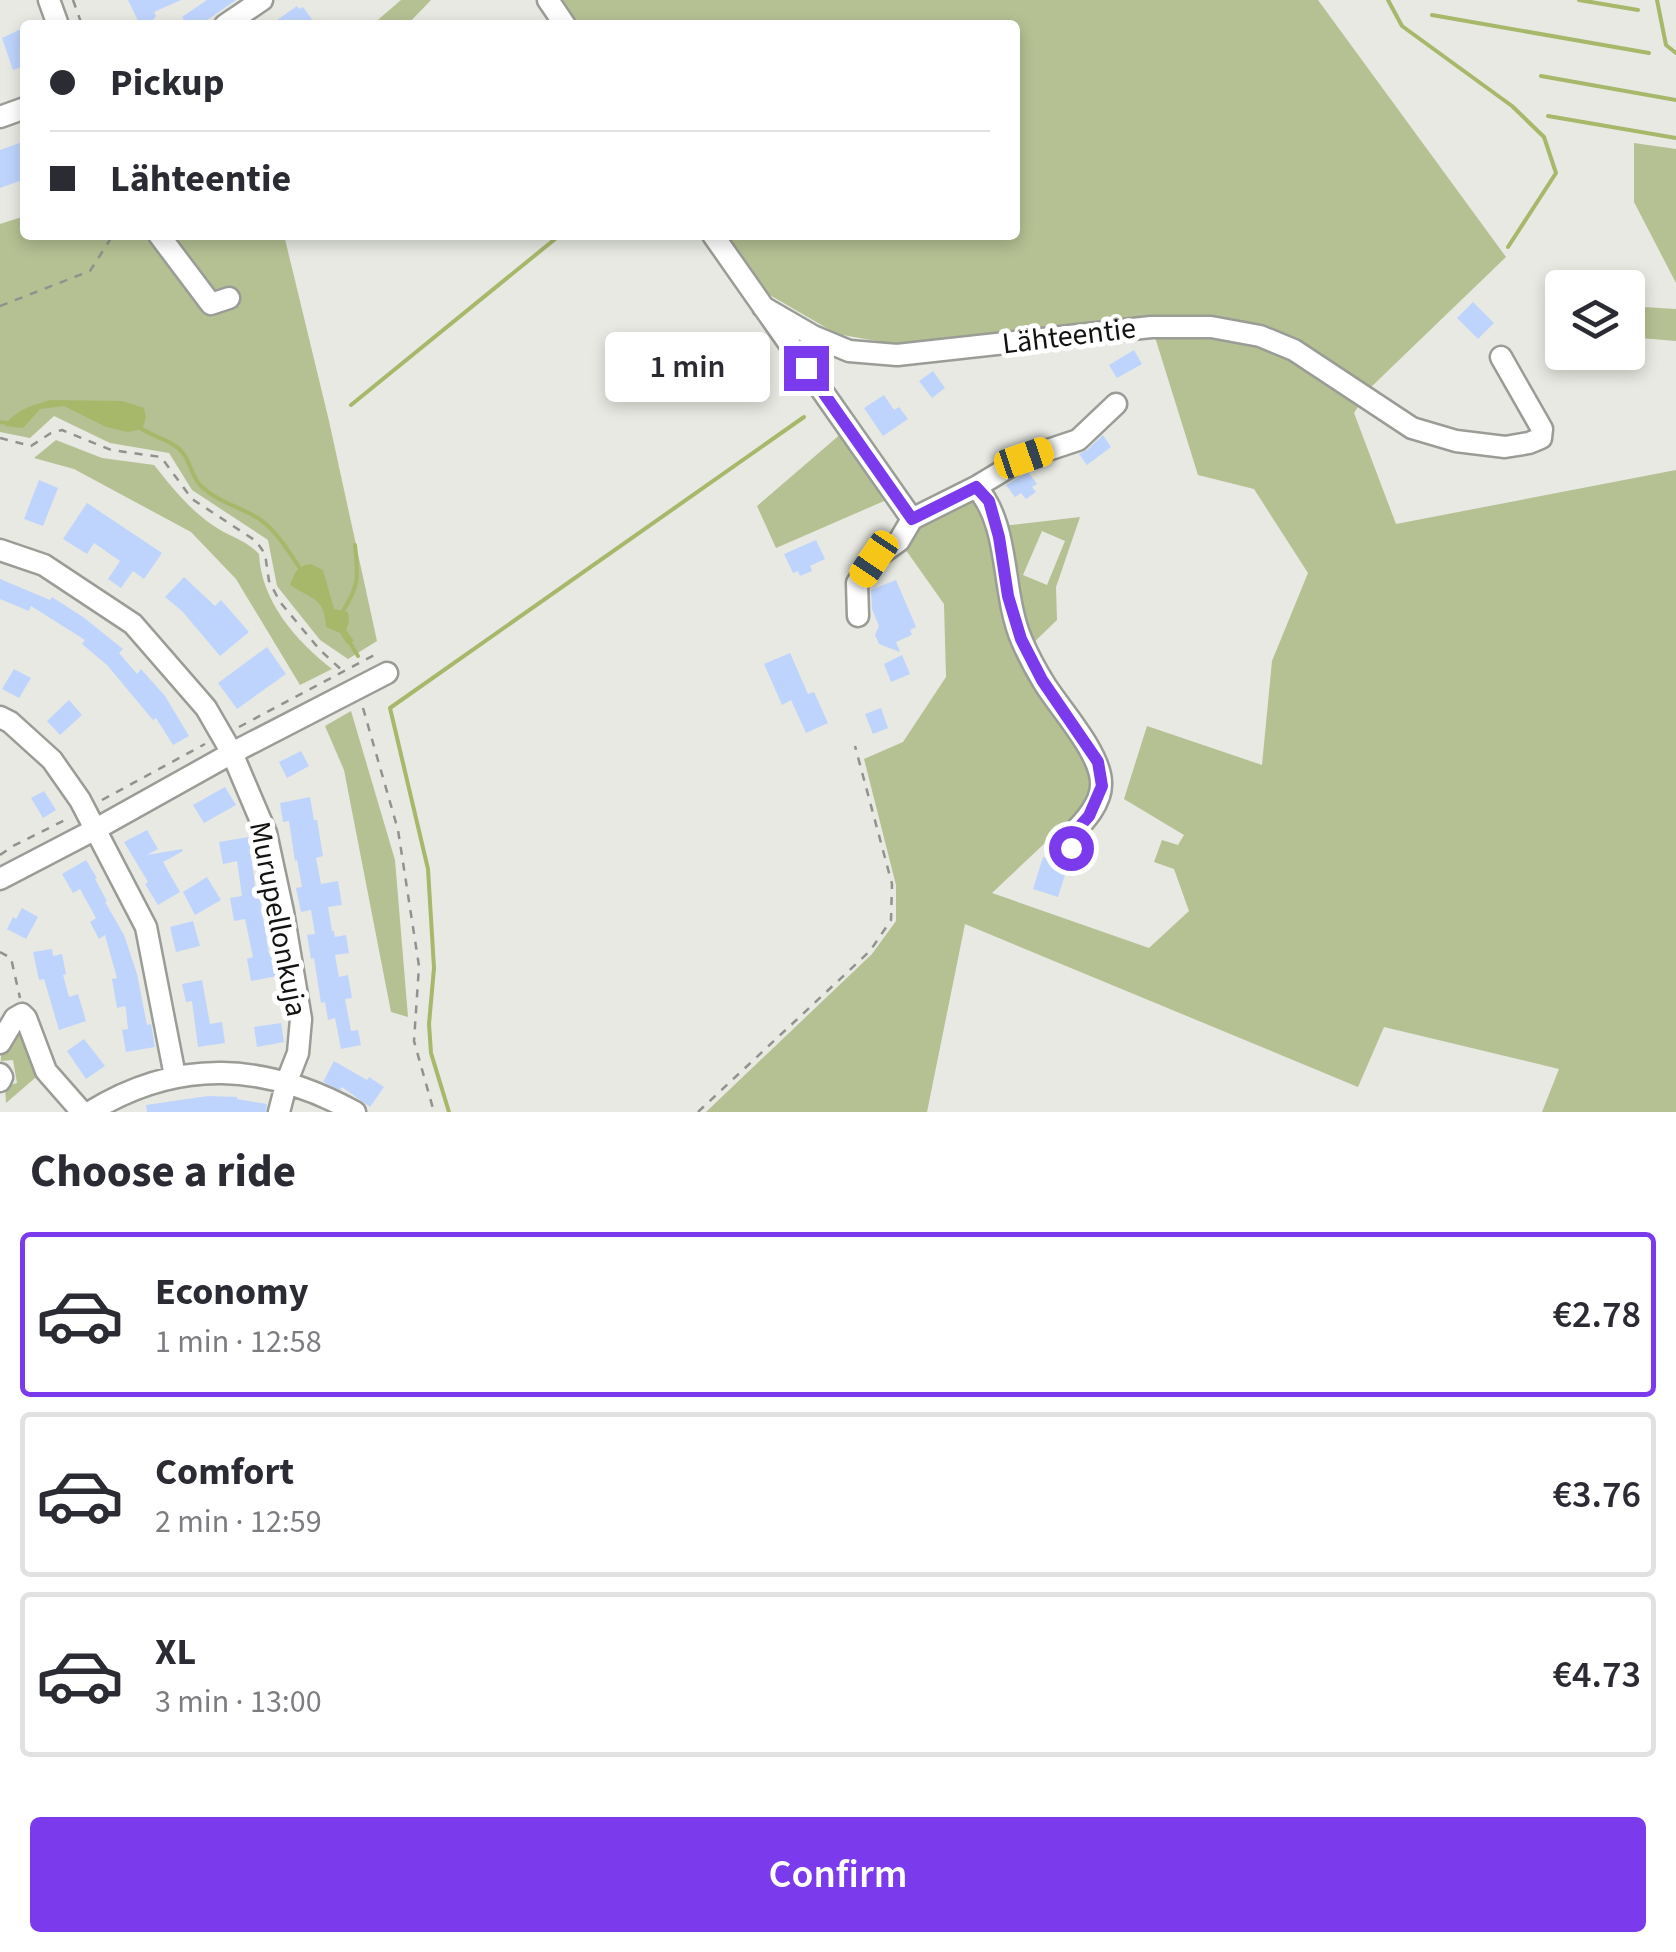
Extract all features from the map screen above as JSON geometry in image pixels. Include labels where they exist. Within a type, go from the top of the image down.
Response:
[{"type":"street","points":[[233,20],[262,0]]},
{"type":"street","points":[[163,240],[211,304],[229,298]]},
{"type":"street","name":"Lähteentie","points":[[716,240],[912,519]]},
{"type":"street","name":"Lähteentie","points":[[763,307],[848,351],[897,355],[1131,329],[1211,327],[1260,336],[1294,350],[1412,428],[1456,441],[1505,447],[1529,443],[1541,438],[1542,430],[1501,357]]},
{"type":"street","points":[[858,616],[857,583],[874,559],[899,540],[912,519],[1024,458],[1078,440],[1116,404]]},
{"type":"street","points":[[976,487],[989,501],[1021,639],[1042,680],[1098,762],[1102,786],[1089,816],[1071,836],[1071,848]]},
{"type":"street","name":"Murupellonkuja","points":[[0,550],[44,566],[133,624],[206,708],[227,744],[266,833],[301,1019],[298,1052],[279,1112]]},
{"type":"street","points":[[0,879],[96,829],[227,744],[382,663]]},
{"type":"street","points":[[0,717],[52,760],[96,829],[146,926],[176,1076]]},
{"type":"street","points":[[0,1043],[14,1018],[22,1014],[46,1070],[82,1112]]},
{"type":"street","points":[[90,1112],[148,1083],[176,1076],[247,1074],[287,1081],[324,1094],[355,1112]]},
{"type":"path","points":[[0,306],[90,272],[110,240]]},
{"type":"path","points":[[0,856],[12,846],[227,744],[382,663]]},
{"type":"path","points":[[698,1112],[870,951],[891,920],[892,884],[855,746]]},
{"type":"path","points":[[0,952],[11,958],[22,1014]]},
{"type":"shaded area","points":[[401,0],[431,0],[412,20],[378,20]]},
{"type":"shaded area","points":[[559,0],[1318,0],[1506,257],[1369,389],[1354,413],[1396,524],[1676,470],[1676,1112],[1542,1112],[1559,1069],[1384,1027],[1358,1087],[965,924],[927,1112],[706,1112],[872,954],[896,921],[896,885],[864,759],[903,742],[946,677],[944,604],[903,546],[916,523],[975,491],[994,527],[1080,517],[1056,587],[1057,620],[1029,647],[1105,790],[1080,820],[1045,843],[992,893],[1149,948],[1189,911],[1174,869],[1154,862],[1162,840],[1178,845],[1184,835],[1124,799],[1147,726],[1262,765],[1272,661],[1308,573],[1254,489],[1198,475],[1154,334],[905,346],[837,334],[768,294],[729,240],[1020,240],[1020,20],[573,20]],"holes":[[[1042,531],[1065,541],[1047,585],[1023,575]]]},
{"type":"shaded area","points":[[1634,143],[1676,149],[1676,283],[1634,202]]},
{"type":"shaded area","points":[[20,218],[20,240],[285,240],[377,641],[348,659],[320,640],[277,586],[268,540],[192,490],[169,453],[110,443],[54,416],[30,438],[0,432],[0,224]]},
{"type":"shaded area","points":[[1645,307],[1676,309],[1676,341],[1645,338]]},
{"type":"shaded area","points":[[50,400],[122,401],[144,408],[146,418],[142,429],[128,432],[106,427],[64,406],[40,409],[23,428],[5,426],[19,412]]},
{"type":"shaded area","points":[[843,432],[891,498],[776,548],[757,506]]},
{"type":"shaded area","points":[[56,440],[102,458],[154,465],[203,518],[259,554],[273,604],[294,633],[332,669],[300,685],[236,579],[191,532],[74,469],[34,458]]},
{"type":"shaded area","points":[[311,564],[323,570],[334,609],[348,612],[346,630],[354,641],[347,644],[340,633],[326,627],[320,604],[290,585],[297,570]]},
{"type":"shaded area","points":[[351,711],[395,860],[408,1017],[391,1012],[344,770],[325,726]]},
{"type":"shaded area","points":[[24,1025],[42,1072],[6,1103],[5,1086],[17,1083],[13,1060],[1,1061],[1,1056],[8,1041]]},
{"type":"building","points":[[128,0],[181,0],[154,12],[154,19],[138,20]]},
{"type":"building","points":[[207,0],[236,0],[207,20],[182,17]]},
{"type":"building","points":[[297,6],[303,7],[312,20],[277,20]]},
{"type":"building","points":[[20,29],[20,68],[13,70],[2,38]]},
{"type":"building","points":[[20,143],[20,181],[0,188],[0,150]]},
{"type":"building","points":[[1473,302],[1494,323],[1478,339],[1457,318]]},
{"type":"building","points":[[1134,350],[1142,364],[1117,378],[1109,365]]},
{"type":"building","points":[[933,371],[945,388],[932,398],[919,381]]},
{"type":"building","points":[[884,395],[894,410],[899,407],[908,419],[883,436],[864,408]]},
{"type":"building","points":[[1103,435],[1111,447],[1087,465],[1079,454]]},
{"type":"building","points":[[1028,472],[1037,484],[1032,487],[1036,492],[1026,499],[1021,493],[1015,497],[1006,485]]},
{"type":"building","points":[[39,480],[58,488],[43,526],[24,519]]},
{"type":"building","points":[[87,503],[162,553],[144,579],[133,571],[121,588],[108,579],[120,561],[94,543],[87,554],[63,539]]},
{"type":"building","points":[[816,540],[825,559],[810,566],[812,571],[800,576],[798,571],[793,573],[784,554]]},
{"type":"building","points":[[184,577],[215,606],[221,600],[249,632],[220,656],[165,597]]},
{"type":"building","points":[[0,579],[50,600],[52,597],[123,649],[119,653],[137,674],[141,669],[165,696],[189,736],[173,745],[156,718],[153,720],[107,665],[82,644],[85,640],[31,606],[29,611],[0,599]]},
{"type":"building","points":[[896,580],[916,627],[910,630],[912,635],[896,642],[900,652],[879,644],[875,635],[879,626],[872,609],[871,590]]},
{"type":"building","points":[[267,647],[286,674],[237,709],[218,683]]},
{"type":"building","points":[[790,653],[808,694],[814,692],[828,723],[806,733],[791,700],[782,705],[764,664]]},
{"type":"building","points":[[902,655],[910,674],[891,682],[884,664]]},
{"type":"building","points":[[14,669],[31,678],[19,698],[2,689]]},
{"type":"building","points":[[69,700],[82,715],[60,735],[47,721]]},
{"type":"building","points":[[881,708],[888,728],[873,734],[865,714]]},
{"type":"building","points":[[301,751],[309,766],[287,778],[279,762]]},
{"type":"building","points":[[225,787],[236,805],[204,823],[193,805]]},
{"type":"building","points":[[44,791],[56,810],[43,818],[31,798]]},
{"type":"building","points":[[310,797],[323,856],[316,858],[321,884],[338,881],[342,905],[328,907],[335,937],[346,935],[349,953],[335,955],[339,977],[348,975],[352,998],[345,999],[351,1031],[358,1030],[361,1045],[341,1049],[335,1018],[328,1020],[325,1002],[321,1003],[307,935],[315,934],[311,910],[301,912],[296,888],[302,887],[297,860],[289,821],[283,822],[280,803]]},
{"type":"building","points":[[147,830],[158,849],[147,855],[183,851],[163,862],[180,892],[158,905],[124,842]]},
{"type":"building","points":[[249,837],[256,894],[277,976],[251,981],[247,959],[253,957],[245,919],[234,921],[230,898],[242,896],[237,861],[223,864],[219,842]]},
{"type":"building","points":[[1043,857],[1068,865],[1058,897],[1033,889]]},
{"type":"building","points":[[86,860],[124,935],[155,1047],[126,1052],[122,1030],[128,1029],[126,1010],[125,1006],[117,1008],[112,979],[117,978],[105,935],[99,939],[90,922],[96,918],[80,889],[73,893],[62,874]]},
{"type":"building","points":[[207,877],[221,900],[195,915],[183,892]]},
{"type":"building","points":[[22,908],[38,917],[26,939],[7,929]]},
{"type":"building","points":[[193,921],[200,946],[176,952],[170,927]]},
{"type":"building","points":[[52,949],[53,956],[62,954],[69,997],[78,994],[86,1021],[59,1030],[44,979],[39,980],[33,952]]},
{"type":"building","points":[[202,980],[210,1024],[222,1022],[225,1043],[198,1047],[192,1001],[186,1002],[182,984]]},
{"type":"building","points":[[281,1023],[284,1042],[257,1047],[254,1027]]},
{"type":"building","points":[[84,1039],[105,1066],[86,1079],[67,1051]]},
{"type":"building","points":[[334,1061],[384,1087],[370,1107],[342,1087],[340,1090],[323,1082]]},
{"type":"building","points":[[208,1096],[267,1104],[266,1112],[147,1112],[146,1105]]},
{"type":"waterway","points":[[1388,0],[1402,26],[1512,106],[1544,137],[1556,173],[1508,247]]},
{"type":"waterway","points":[[1579,0],[1638,10]]},
{"type":"waterway","points":[[1657,0],[1666,45],[1676,53]]},
{"type":"waterway","points":[[1432,15],[1649,53]]},
{"type":"waterway","points":[[1541,76],[1676,100]]},
{"type":"waterway","points":[[1548,116],[1676,138]]},
{"type":"waterway","points":[[351,405],[554,240]]},
{"type":"waterway","points":[[449,1112],[431,1053],[429,1024],[434,968],[428,869],[390,708],[804,417]]},
{"type":"waterway","points":[[0,422],[7,423]]},
{"type":"waterway","points":[[142,429],[179,449],[196,480],[208,492],[264,523],[299,567]]},
{"type":"waterway","points":[[343,611],[356,580],[355,545]]},
{"type":"waterway","points":[[350,643],[358,656]]},
{"type":"route","points":[[806,368],[912,519],[976,487],[989,501],[1021,639],[1042,680],[1098,762],[1102,786],[1089,816],[1071,836],[1071,848]]}]
